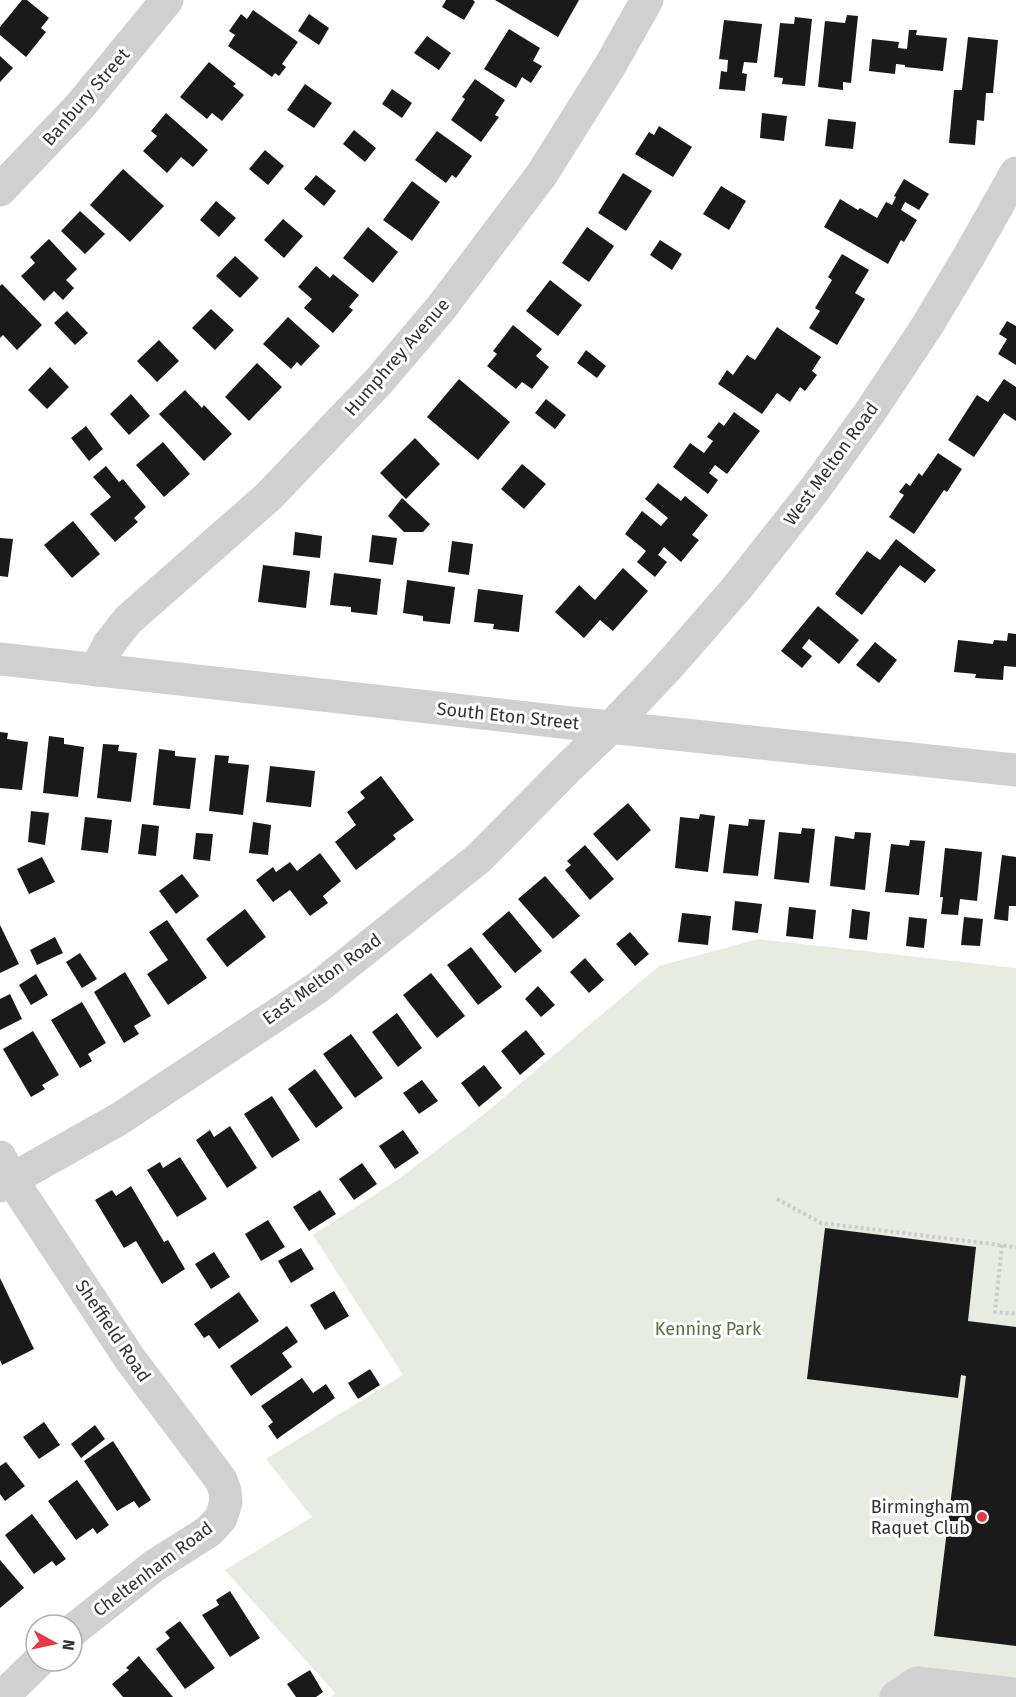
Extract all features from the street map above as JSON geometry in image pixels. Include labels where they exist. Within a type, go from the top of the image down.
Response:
[{"type":"street","name":"Banbury Street","points":[[0,190],[80,106],[167,0]]},
{"type":"street","name":"Humphrey Avenue","points":[[96,670],[109,644],[128,620],[269,496],[379,381],[441,308],[542,174],[611,64],[647,0]]},
{"type":"street","name":"West Melton Road","points":[[611,728],[668,668],[736,589],[815,489],[927,326],[1016,173]]},
{"type":"street","name":"South Eton Street","points":[[0,659],[611,728],[1016,770]]},
{"type":"street","name":"East Melton Road","points":[[4,1174],[119,1119],[317,988],[479,858],[611,728]]},
{"type":"street","name":"Sheffield Road","points":[[4,1174],[130,1359],[221,1480],[226,1502]]},
{"type":"street","name":"Cheltenham Road","points":[[84,1621],[154,1566],[209,1531],[221,1518],[226,1502]]},
{"type":"street","points":[[2,1697],[27,1673]]},
{"type":"street","points":[[896,1697],[917,1683],[1016,1694]]},
{"type":"path","points":[[777,1199],[821,1223],[1016,1247]]},
{"type":"path","points":[[1002,1245],[995,1312],[1016,1314]]},
{"type":"green space","name":"Kenning Park","points":[[758,939],[1016,968],[1016,1697],[331,1697],[335,1693],[225,1570],[312,1517],[266,1459],[403,1375],[313,1235],[400,1178],[483,1115],[659,966]]},
{"type":"building","points":[[22,0],[27,0],[49,18],[41,28],[46,32],[26,57],[0,35],[0,27]]},
{"type":"building","points":[[446,0],[473,0],[475,2],[464,20],[442,7]]},
{"type":"building","points":[[495,0],[579,0],[558,37]]},
{"type":"building","points":[[253,10],[298,42],[282,64],[286,67],[279,76],[275,73],[272,77],[228,46],[235,35],[229,31],[241,14],[247,19]]},
{"type":"building","points":[[309,14],[329,28],[319,45],[298,31]]},
{"type":"building","points":[[847,15],[858,16],[851,83],[843,82],[843,90],[818,87],[825,21],[845,23]]},
{"type":"building","points":[[795,17],[812,19],[805,86],[782,84],[783,78],[774,77],[780,23],[794,24]]},
{"type":"building","points":[[724,20],[762,24],[757,63],[744,62],[742,73],[747,74],[745,91],[719,89],[721,71],[727,72],[728,60],[719,59]]},
{"type":"building","points":[[509,29],[540,48],[533,61],[542,66],[531,83],[522,77],[516,88],[484,69]]},
{"type":"building","points":[[909,30],[917,30],[916,35],[947,38],[943,71],[896,64],[895,74],[869,71],[872,39],[899,42],[898,48],[907,49]]},
{"type":"building","points":[[427,36],[451,53],[439,70],[414,53]]},
{"type":"building","points":[[968,37],[998,40],[993,93],[986,93],[984,121],[977,120],[975,145],[949,143],[954,90],[962,90]]},
{"type":"building","points":[[0,56],[13,68],[0,82]]},
{"type":"building","points":[[209,62],[236,84],[233,86],[244,95],[222,121],[212,113],[207,119],[180,97]]},
{"type":"building","points":[[475,79],[505,100],[495,115],[499,117],[481,142],[451,120],[465,99],[462,97]]},
{"type":"building","points":[[305,84],[332,103],[314,128],[287,110]]},
{"type":"building","points":[[392,89],[412,103],[402,118],[382,104]]},
{"type":"building","points":[[166,113],[208,150],[193,167],[181,157],[167,173],[143,151],[157,136],[151,131]]},
{"type":"building","points":[[762,113],[787,116],[784,141],[760,138]]},
{"type":"building","points":[[828,119],[856,122],[853,149],[825,146]]},
{"type":"building","points":[[659,126],[692,147],[673,177],[635,154],[649,132],[654,135]]},
{"type":"building","points":[[354,130],[376,148],[365,162],[343,144]]},
{"type":"building","points":[[437,131],[472,156],[456,178],[452,175],[446,183],[415,160]]},
{"type":"building","points":[[265,150],[284,166],[268,185],[249,169]]},
{"type":"building","points":[[123,169],[164,206],[130,242],[90,205]]},
{"type":"building","points":[[623,173],[652,191],[626,231],[598,213]]},
{"type":"building","points":[[316,175],[336,191],[324,206],[304,189]]},
{"type":"building","points":[[904,179],[929,194],[919,210],[905,202],[901,210],[917,220],[904,242],[901,240],[888,264],[824,227],[840,199],[877,218],[886,202],[892,205],[896,197],[894,196]]},
{"type":"building","points":[[412,181],[440,202],[412,241],[383,220]]},
{"type":"building","points":[[721,186],[746,201],[729,230],[703,214]]},
{"type":"building","points":[[216,201],[236,218],[219,237],[200,220]]},
{"type":"building","points":[[80,211],[105,234],[85,254],[61,231]]},
{"type":"building","points":[[283,219],[303,236],[284,258],[264,240]]},
{"type":"building","points":[[368,227],[398,252],[373,283],[343,258]]},
{"type":"building","points":[[587,227],[614,246],[589,282],[562,263]]},
{"type":"building","points":[[49,239],[77,269],[66,280],[74,288],[63,300],[54,291],[44,301],[21,276],[35,263],[30,257]]},
{"type":"building","points":[[660,240],[682,254],[672,270],[650,255]]},
{"type":"building","points":[[842,254],[869,270],[855,293],[865,299],[837,345],[809,328],[820,311],[815,308],[832,280],[828,277]]},
{"type":"building","points":[[235,256],[259,278],[240,298],[216,276]]},
{"type":"building","points":[[316,266],[330,278],[333,274],[359,295],[349,307],[353,310],[333,333],[304,308],[312,299],[298,287]]},
{"type":"building","points":[[550,280],[582,305],[558,336],[526,311]]},
{"type":"building","points":[[2,284],[42,325],[17,350],[3,335],[0,338],[0,286]]},
{"type":"building","points":[[211,309],[234,330],[215,350],[192,328]]},
{"type":"building","points":[[67,311],[88,333],[75,345],[54,323]]},
{"type":"building","points":[[288,317],[320,346],[301,366],[297,362],[291,369],[263,344]]},
{"type":"building","points":[[1007,321],[1016,326],[1016,365],[998,354],[1007,339],[999,334]]},
{"type":"building","points":[[513,325],[542,349],[536,356],[549,367],[532,389],[522,382],[516,389],[487,366],[497,354],[493,351]]},
{"type":"building","points":[[777,327],[821,357],[812,371],[817,375],[805,391],[800,387],[790,402],[777,393],[762,414],[718,384],[727,370],[733,375],[747,355],[755,360]]},
{"type":"building","points":[[159,340],[179,361],[157,382],[137,361]]},
{"type":"building","points":[[586,350],[606,366],[597,378],[577,363]]},
{"type":"building","points":[[257,363],[282,387],[249,421],[225,397]]},
{"type":"building","points":[[50,367],[69,387],[47,409],[28,390]]},
{"type":"building","points":[[459,379],[510,422],[478,460],[427,417]]},
{"type":"building","points":[[1004,379],[1016,387],[1016,421],[1004,413],[974,457],[948,440],[977,395],[988,402]]},
{"type":"building","points":[[185,390],[202,408],[204,405],[232,434],[204,461],[159,414]]},
{"type":"building","points":[[131,394],[150,416],[129,435],[110,414]]},
{"type":"building","points":[[546,399],[566,415],[555,429],[535,413]]},
{"type":"building","points":[[734,412],[760,431],[727,474],[715,465],[709,473],[718,480],[708,494],[673,467],[690,443],[704,453],[713,441],[707,437],[719,422],[724,426]]},
{"type":"building","points":[[86,426],[103,449],[89,461],[71,438]]},
{"type":"building","points":[[415,438],[440,464],[406,499],[380,473]]},
{"type":"building","points":[[163,442],[190,474],[164,497],[136,465]]},
{"type":"building","points":[[938,453],[962,469],[947,492],[944,490],[914,534],[889,517],[904,495],[899,492],[906,483],[910,486],[919,473],[922,476]]},
{"type":"building","points":[[522,464],[546,484],[524,509],[501,489]]},
{"type":"building","points":[[106,466],[119,482],[123,479],[146,507],[134,518],[138,522],[115,542],[90,514],[111,497],[93,477]]},
{"type":"building","points":[[658,483],[681,501],[685,496],[708,515],[692,535],[699,540],[681,562],[664,547],[658,555],[667,562],[655,577],[637,562],[646,551],[625,534],[642,511],[661,526],[668,518],[645,499]]},
{"type":"building","points":[[402,498],[430,524],[423,532],[404,532],[388,516]]},
{"type":"building","points":[[73,521],[100,554],[72,578],[44,545]]},
{"type":"building","points":[[295,532],[322,536],[320,558],[293,555]]},
{"type":"building","points":[[372,535],[397,538],[393,565],[369,562]]},
{"type":"building","points":[[0,538],[13,539],[8,577],[0,576]]},
{"type":"building","points":[[896,539],[936,570],[925,583],[900,565],[862,615],[835,594],[867,551],[880,560]]},
{"type":"building","points":[[452,541],[473,544],[469,575],[448,572]]},
{"type":"building","points":[[263,565],[310,571],[306,608],[258,602]]},
{"type":"building","points":[[623,568],[648,591],[613,631],[600,620],[584,638],[555,612],[579,585],[595,600]]},
{"type":"building","points":[[334,573],[381,579],[377,615],[351,612],[351,607],[330,605]]},
{"type":"building","points":[[407,580],[455,587],[450,624],[423,621],[423,616],[403,613]]},
{"type":"building","points":[[478,589],[523,595],[519,632],[493,629],[494,624],[474,622]]},
{"type":"building","points":[[818,606],[859,640],[839,664],[809,639],[802,648],[812,656],[802,668],[781,651]]},
{"type":"building","points":[[1008,633],[1016,634],[1016,667],[1004,666],[1003,680],[975,678],[976,674],[954,672],[958,640],[993,644],[994,640],[1007,641]]},
{"type":"building","points":[[875,642],[897,660],[879,683],[856,665]]},
{"type":"building","points":[[0,732],[8,733],[7,739],[28,742],[22,790],[0,788]]},
{"type":"building","points":[[49,736],[64,738],[64,744],[84,747],[78,797],[43,793]]},
{"type":"building","points":[[103,744],[119,745],[118,751],[137,753],[131,802],[97,798]]},
{"type":"building","points":[[159,749],[175,751],[175,756],[196,758],[190,809],[153,805]]},
{"type":"building","points":[[215,755],[229,756],[228,763],[249,765],[243,815],[209,811]]},
{"type":"building","points":[[270,766],[315,771],[311,807],[266,802]]},
{"type":"building","points":[[381,776],[414,820],[393,835],[396,839],[356,870],[335,842],[356,825],[347,812],[365,798],[360,792]]},
{"type":"building","points":[[628,803],[651,830],[617,861],[593,834]]},
{"type":"building","points":[[31,811],[49,813],[45,845],[28,842]]},
{"type":"building","points":[[700,814],[715,816],[708,872],[675,868],[680,817],[699,819]]},
{"type":"building","points":[[85,817],[112,820],[108,853],[81,850]]},
{"type":"building","points":[[749,819],[765,820],[758,876],[723,873],[729,824],[748,826]]},
{"type":"building","points":[[253,822],[271,825],[268,855],[249,853]]},
{"type":"building","points":[[142,824],[159,826],[156,856],[138,854]]},
{"type":"building","points":[[802,828],[815,829],[809,883],[774,879],[779,832],[801,834]]},
{"type":"building","points":[[855,832],[871,833],[865,890],[830,886],[835,836],[854,839]]},
{"type":"building","points":[[196,833],[213,834],[210,861],[193,859]]},
{"type":"building","points":[[910,840],[925,841],[919,895],[885,892],[891,844],[909,846]]},
{"type":"building","points":[[585,845],[614,879],[590,900],[565,870],[571,865],[567,861]]},
{"type":"building","points":[[945,848],[982,852],[977,901],[960,899],[958,915],[941,914],[943,897],[940,897]]},
{"type":"building","points":[[320,853],[341,881],[323,896],[328,903],[310,916],[290,890],[273,902],[256,880],[273,867],[276,872],[290,862],[297,871]]},
{"type":"building","points":[[1002,855],[1016,857],[1016,906],[1009,906],[1008,921],[994,919]]},
{"type":"building","points":[[42,857],[55,882],[29,894],[17,869]]},
{"type":"building","points":[[182,874],[199,896],[176,914],[159,891]]},
{"type":"building","points":[[545,876],[580,916],[553,939],[518,899]]},
{"type":"building","points":[[735,901],[762,904],[758,933],[732,930]]},
{"type":"building","points":[[789,907],[816,910],[813,939],[786,936]]},
{"type":"building","points":[[245,909],[266,937],[227,967],[206,939]]},
{"type":"building","points":[[852,909],[870,912],[867,940],[849,938]]},
{"type":"building","points":[[509,911],[542,951],[515,973],[482,934]]},
{"type":"building","points":[[682,913],[711,916],[708,945],[678,942]]},
{"type":"building","points":[[909,917],[927,919],[924,948],[906,946]]},
{"type":"building","points":[[964,917],[983,919],[980,946],[961,945]]},
{"type":"building","points":[[167,920],[207,978],[168,1005],[147,974],[168,960],[149,932]]},
{"type":"building","points":[[0,925],[19,964],[0,973]]},
{"type":"building","points":[[630,932],[649,954],[635,966],[616,944]]},
{"type":"building","points":[[55,937],[63,953],[37,965],[30,950]]},
{"type":"building","points":[[471,947],[502,987],[478,1005],[447,965]]},
{"type":"building","points":[[80,953],[97,979],[82,988],[66,962]]},
{"type":"building","points":[[585,958],[604,980],[589,993],[570,972]]},
{"type":"building","points":[[125,972],[151,1016],[134,1026],[139,1034],[124,1043],[94,992]]},
{"type":"building","points":[[431,973],[465,1016],[437,1038],[403,995]]},
{"type":"building","points":[[36,974],[48,995],[31,1005],[19,985]]},
{"type":"building","points":[[538,986],[555,1005],[541,1017],[525,999]]},
{"type":"building","points":[[10,994],[22,1019],[0,1030],[0,999]]},
{"type":"building","points":[[82,1002],[106,1043],[88,1054],[92,1061],[80,1068],[51,1020]]},
{"type":"building","points":[[397,1013],[422,1048],[398,1067],[372,1032]]},
{"type":"building","points":[[526,1030],[545,1054],[520,1075],[501,1051]]},
{"type":"building","points":[[33,1031],[59,1075],[42,1085],[45,1089],[31,1097],[3,1049]]},
{"type":"building","points":[[351,1034],[383,1078],[355,1098],[323,1054]]},
{"type":"building","points":[[484,1065],[502,1088],[479,1107],[461,1083]]},
{"type":"building","points":[[315,1069],[343,1108],[316,1128],[288,1089]]},
{"type":"building","points":[[422,1080],[438,1101],[419,1114],[403,1093]]},
{"type":"building","points":[[272,1096],[300,1140],[272,1158],[244,1114]]},
{"type":"building","points":[[230,1126],[257,1168],[227,1188],[196,1140],[210,1130],[214,1137]]},
{"type":"building","points":[[403,1130],[419,1153],[395,1169],[379,1146]]},
{"type":"building","points":[[180,1157],[207,1199],[177,1217],[147,1170],[160,1162],[163,1168]]},
{"type":"building","points":[[362,1163],[377,1184],[354,1200],[339,1179]]},
{"type":"building","points":[[131,1186],[164,1242],[168,1240],[185,1269],[162,1284],[136,1241],[124,1248],[95,1200],[112,1190],[116,1196]]},
{"type":"building","points":[[320,1190],[336,1214],[309,1231],[293,1207]]},
{"type":"building","points":[[268,1220],[285,1247],[261,1261],[245,1234]]},
{"type":"building","name":"Birmingham Raquet Club","points":[[825,1228],[976,1247],[968,1321],[1016,1327],[1016,1646],[934,1636],[966,1376],[961,1375],[958,1398],[807,1379]]},
{"type":"building","points":[[301,1248],[314,1269],[291,1283],[278,1261]]},
{"type":"building","points":[[214,1252],[230,1277],[211,1289],[195,1264]]},
{"type":"building","points":[[0,1278],[34,1349],[2,1365],[0,1360]]},
{"type":"building","points":[[334,1291],[349,1316],[325,1330],[310,1305]]},
{"type":"building","points":[[239,1292],[259,1321],[219,1349],[209,1335],[204,1338],[194,1324]]},
{"type":"building","points":[[287,1326],[298,1342],[282,1353],[292,1367],[251,1396],[230,1366]]},
{"type":"building","points":[[370,1369],[380,1385],[358,1399],[348,1383]]},
{"type":"building","points":[[302,1378],[313,1393],[326,1384],[335,1398],[277,1439],[268,1426],[273,1422],[261,1406]]},
{"type":"building","points":[[44,1422],[60,1445],[39,1459],[23,1437]]},
{"type":"building","points":[[95,1425],[105,1439],[81,1458],[71,1444]]},
{"type":"building","points":[[113,1441],[151,1500],[139,1508],[134,1501],[117,1511],[84,1461]]},
{"type":"building","points":[[6,1462],[25,1486],[5,1501],[0,1494],[0,1466]]},
{"type":"building","points":[[77,1480],[109,1525],[97,1534],[93,1528],[76,1540],[48,1501]]},
{"type":"building","points":[[32,1514],[66,1559],[56,1566],[52,1561],[34,1574],[5,1535]]},
{"type":"building","points":[[0,1560],[24,1588],[0,1608]]},
{"type":"building","points":[[230,1591],[260,1638],[230,1657],[202,1615],[219,1605],[216,1600]]},
{"type":"building","points":[[180,1621],[215,1668],[185,1689],[156,1649],[170,1638],[165,1632]]},
{"type":"building","points":[[139,1656],[173,1697],[123,1697],[112,1684],[129,1670],[126,1668]]},
{"type":"building","points":[[310,1670],[323,1692],[316,1697],[296,1697],[287,1684]]},
{"type":"place","name":"Birmingham Raquet Club","points":[[982,1517]]}]
